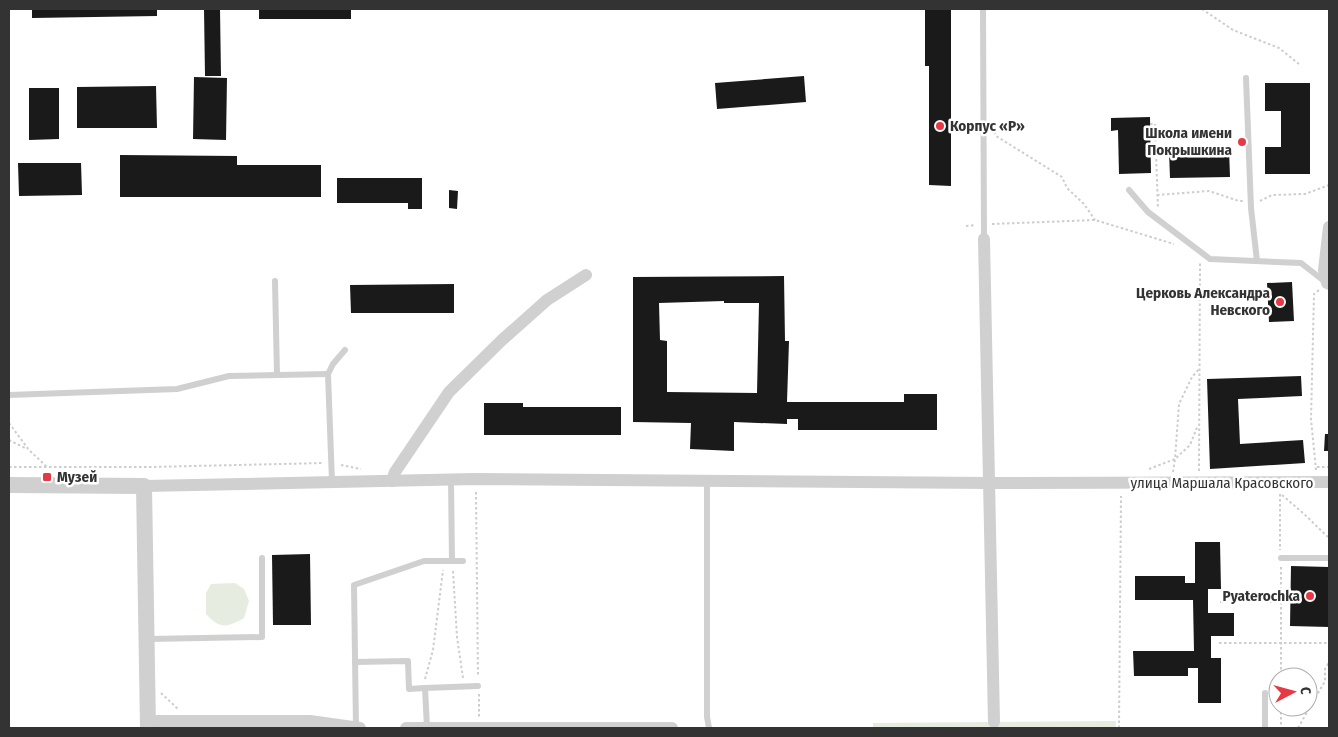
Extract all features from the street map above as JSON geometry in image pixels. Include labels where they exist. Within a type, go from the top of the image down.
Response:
[{"type":"street","points":[[1328,283],[1324,270],[1329,227]]},
{"type":"street","points":[[984,238],[994,722]]},
{"type":"street","points":[[392,481],[449,392],[502,340],[547,300],[586,275]]},
{"type":"street","name":"улица Маршала Красовского","points":[[144,486],[451,479],[989,483],[1117,488],[1134,483],[1323,482]]},
{"type":"street","points":[[9,484],[144,486],[148,724],[310,725],[358,728]]},
{"type":"street","points":[[406,728],[672,728]]},
{"type":"lane","points":[[983,9],[984,238]]},
{"type":"lane","points":[[1246,78],[1252,208],[1257,261]]},
{"type":"lane","points":[[1129,190],[1148,212],[1210,259],[1301,263],[1328,283]]},
{"type":"lane","points":[[275,281],[277,375]]},
{"type":"lane","points":[[332,482],[328,374],[333,364],[345,350]]},
{"type":"lane","points":[[9,395],[177,389],[229,376],[328,374]]},
{"type":"lane","points":[[451,479],[452,561]]},
{"type":"lane","points":[[707,481],[707,717],[709,728]]},
{"type":"lane","points":[[147,639],[262,637],[262,558]]},
{"type":"lane","points":[[1280,558],[1329,558]]},
{"type":"lane","points":[[358,728],[354,585],[424,561],[463,561]]},
{"type":"lane","points":[[355,662],[408,661],[409,689],[478,686]]},
{"type":"lane","points":[[425,688],[427,728]]},
{"type":"lane","points":[[1265,692],[1266,728]]},
{"type":"path","points":[[1202,9],[1233,30],[1279,48],[1299,64]]},
{"type":"path","points":[[1150,124],[1155,124],[1158,211]]},
{"type":"path","points":[[993,127],[996,136],[1062,177],[1067,188],[1084,204],[1094,220]]},
{"type":"path","points":[[966,226],[1094,220],[1200,251],[1199,483]]},
{"type":"path","points":[[1323,482],[1316,467],[1312,419],[1314,294],[1328,283]]},
{"type":"path","points":[[1172,483],[1179,404],[1192,377],[1200,369]]},
{"type":"path","points":[[1134,483],[1145,471],[1175,459],[1190,445],[1199,422]]},
{"type":"path","points":[[9,423],[29,450],[47,467]]},
{"type":"path","points":[[9,440],[29,450]]},
{"type":"path","points":[[9,467],[150,467],[332,463],[366,470]]},
{"type":"path","points":[[1316,467],[1329,467]]},
{"type":"path","points":[[471,728],[478,686],[476,479]]},
{"type":"path","points":[[1117,488],[1119,728]]},
{"type":"path","points":[[1281,667],[1280,493],[1329,538]]},
{"type":"path","points":[[425,688],[424,681],[433,650],[443,561]]},
{"type":"path","points":[[452,561],[457,637],[464,686]]},
{"type":"path","points":[[1220,602],[1280,602]]},
{"type":"path","points":[[1219,644],[1329,643]]},
{"type":"path","points":[[1298,728],[1325,681],[1325,669],[1329,662]]},
{"type":"path","points":[[158,690],[186,724]]},
{"type":"shaded area","points":[[235,583],[244,589],[249,601],[244,618],[228,625],[219,624],[206,614],[206,593],[211,584]]},
{"type":"shaded area","points":[[1116,721],[1116,728],[873,728],[873,723]]},
{"type":"building","points":[[32,9],[157,9],[157,16],[32,18]]},
{"type":"building","points":[[204,9],[220,9],[221,76],[205,76]]},
{"type":"building","points":[[259,9],[351,9],[351,19],[259,19]]},
{"type":"building","name":"Корпус «Р»","points":[[925,9],[951,9],[951,186],[929,185],[929,66],[925,66]]},
{"type":"building","points":[[804,76],[806,102],[717,109],[715,83]]},
{"type":"building","points":[[194,77],[227,78],[226,140],[193,139]]},
{"type":"building","points":[[1265,83],[1310,83],[1310,174],[1265,174],[1265,147],[1281,147],[1281,111],[1265,111]]},
{"type":"building","points":[[156,86],[157,128],[77,128],[77,87]]},
{"type":"building","points":[[29,88],[59,88],[59,139],[29,140]]},
{"type":"building","points":[[1150,117],[1151,173],[1119,174],[1118,130],[1111,131],[1111,118]]},
{"type":"building","points":[[1229,149],[1230,177],[1170,178],[1169,151]]},
{"type":"building","points":[[120,155],[237,156],[237,165],[321,165],[321,197],[120,197]]},
{"type":"building","points":[[18,163],[81,163],[82,195],[19,196]]},
{"type":"building","points":[[337,178],[422,178],[422,209],[408,209],[408,203],[337,203]]},
{"type":"building","points":[[449,190],[458,191],[457,209],[449,208]]},
{"type":"building","points":[[784,276],[785,341],[789,341],[787,402],[904,402],[904,394],[937,394],[937,430],[798,430],[798,419],[787,419],[787,424],[734,422],[734,451],[690,449],[691,423],[633,422],[633,277]],"holes":[[[724,301],[724,303],[759,303],[757,393],[667,392],[667,341],[660,340],[659,303]]]},
{"type":"building","name":"Церковь Александра Невского","points":[[1292,282],[1294,321],[1269,322],[1267,283]]},
{"type":"building","points":[[454,284],[454,313],[351,313],[350,285]]},
{"type":"building","points":[[1301,376],[1302,396],[1238,399],[1240,444],[1303,440],[1305,463],[1210,469],[1207,379]]},
{"type":"building","points":[[484,403],[523,403],[523,407],[621,407],[621,435],[484,435]]},
{"type":"building","points":[[1325,434],[1329,434],[1329,451],[1324,451]]},
{"type":"building","points":[[1195,542],[1220,542],[1221,589],[1208,589],[1208,613],[1234,613],[1234,636],[1211,636],[1211,658],[1221,658],[1221,703],[1198,703],[1198,668],[1188,668],[1188,676],[1134,676],[1133,651],[1194,651],[1193,600],[1135,600],[1135,576],[1185,576],[1185,583],[1195,583]]},
{"type":"building","points":[[310,554],[311,625],[273,625],[272,555]]},
{"type":"building","name":"Pyaterochka","points":[[1291,566],[1329,567],[1329,627],[1290,626]]},
{"type":"place","name":"Корпус «Р»","points":[[940,126]]},
{"type":"place","name":"Школа имени Покрышкина","points":[[1242,142]]},
{"type":"place","name":"Церковь Александра Невского","points":[[1280,302]]},
{"type":"place","name":"Музей","points":[[47,477]]},
{"type":"place","name":"Pyaterochka","points":[[1310,596]]}]
